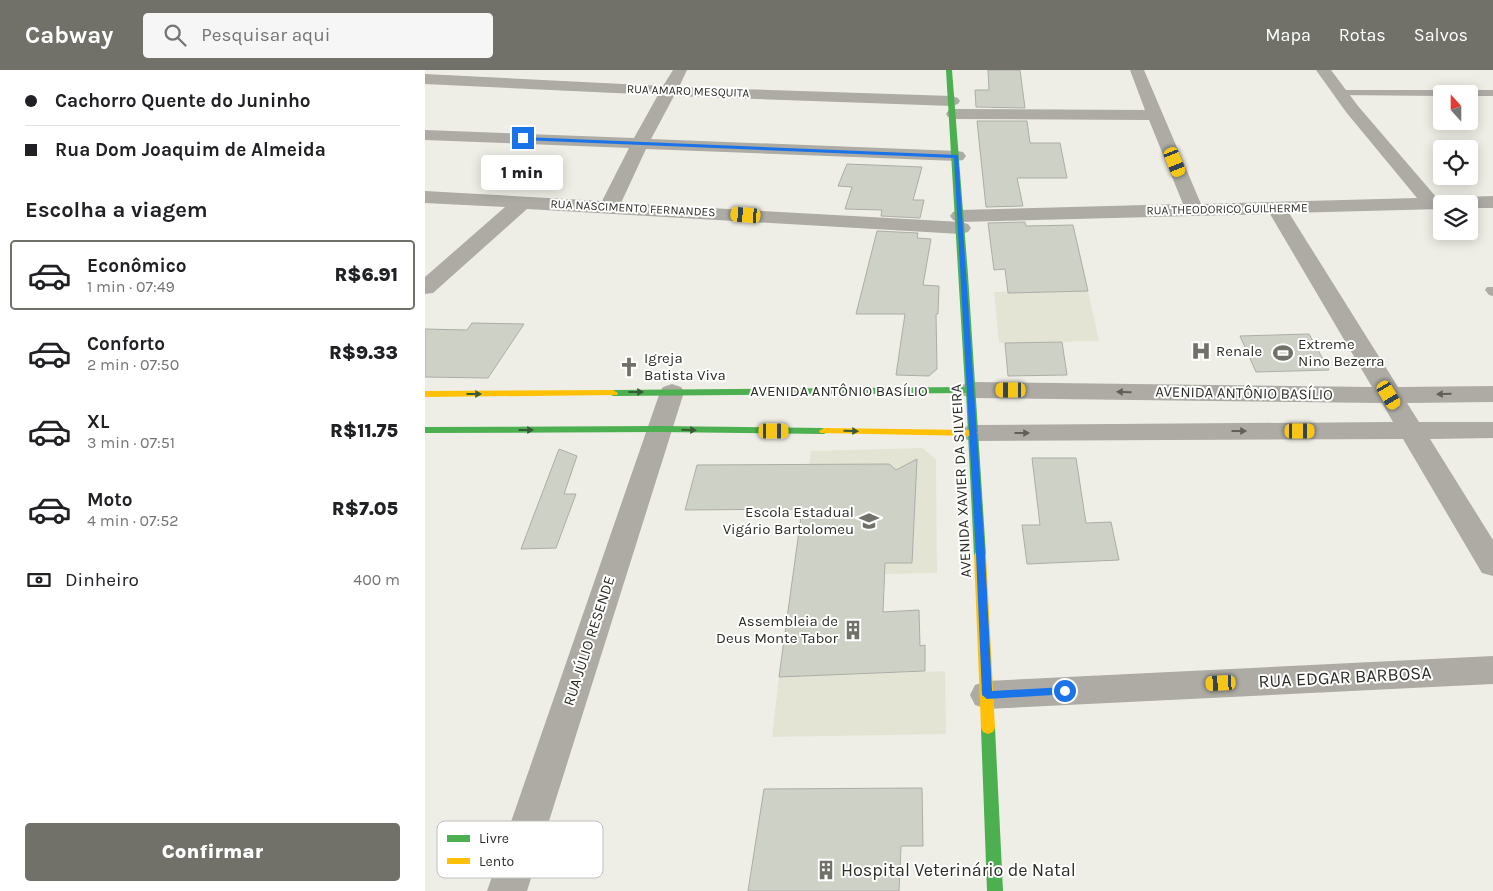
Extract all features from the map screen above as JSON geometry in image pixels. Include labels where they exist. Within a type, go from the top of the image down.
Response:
[{"type":"main road","name":"AVENIDA XAVIER DA SILVEIRA","points":[[949,70],[957,156],[971,390],[995,891]]},
{"type":"main road","name":"AVENIDA ANTÔNIO BASÍLIO","points":[[425,394],[971,390]]},
{"type":"main road","points":[[425,430],[659,429],[973,434]]},
{"type":"street","points":[[609,207],[640,143],[680,70]]},
{"type":"street","points":[[1137,70],[1194,209]]},
{"type":"street","points":[[1323,70],[1431,204]]},
{"type":"street","name":"RUA AMARO MESQUITA","points":[[425,79],[953,108],[1156,115]]},
{"type":"street","points":[[425,135],[957,156]]},
{"type":"street","name":"RUA NASCIMENTO FERNANDES","points":[[425,197],[961,222]]},
{"type":"street","points":[[425,288],[523,202]]},
{"type":"street","name":"RUA THEODORICO GUILHERME","points":[[961,222],[1194,209],[1493,202]]},
{"type":"street","points":[[1276,208],[1493,565]]},
{"type":"street","points":[[425,267],[446,269]]},
{"type":"street","name":"AVENIDA ANTÔNIO BASÍLIO","points":[[971,390],[1389,395],[1493,394]]},
{"type":"street","name":"RUA JÚLIO RESENDE","points":[[530,821],[672,392]]},
{"type":"street","points":[[973,434],[1493,430]]},
{"type":"street","name":"RUA EDGAR BARBOSA","points":[[987,695],[1493,670]]},
{"type":"street","name":"RUA JÚLIO RESENDE","points":[[507,891],[511,878]]},
{"type":"lane","points":[[1340,93],[1493,93]]},
{"type":"shaded area","points":[[1088,291],[1099,341],[999,343],[994,292]]},
{"type":"shaded area","name":"Escola Estadual Vigário Bartolomeu","points":[[922,448],[936,459],[937,573],[793,576],[811,451]]},
{"type":"shaded area","points":[[945,671],[946,734],[772,737],[779,677]]},
{"type":"building","points":[[988,70],[1020,70],[1025,108],[976,107],[975,90],[989,90]]},
{"type":"building","points":[[977,121],[1027,121],[1030,143],[1060,143],[1067,178],[1017,178],[1023,206],[986,207]]},
{"type":"building","points":[[847,164],[922,167],[913,200],[924,200],[920,218],[881,216],[882,210],[845,209],[852,187],[838,186]]},
{"type":"building","points":[[1025,222],[1026,226],[1073,225],[1088,291],[1008,293],[1005,269],[994,270],[988,223]]},
{"type":"building","points":[[877,231],[918,233],[917,238],[931,239],[923,285],[939,286],[938,314],[936,314],[937,369],[929,376],[896,375],[905,314],[856,314]]},
{"type":"building","points":[[472,323],[524,324],[488,378],[425,377],[425,329],[467,330]]},
{"type":"building","name":"Extreme Nino Bezerra","points":[[1309,334],[1329,370],[1256,372],[1240,336]]},
{"type":"building","points":[[1062,342],[1067,375],[1008,376],[1005,343]]},
{"type":"building","points":[[559,449],[577,456],[564,494],[576,494],[556,548],[521,549]]},
{"type":"building","points":[[1032,458],[1076,458],[1086,523],[1111,522],[1119,560],[1027,564],[1022,525],[1040,525]]},
{"type":"building","points":[[917,459],[912,563],[885,563],[883,612],[919,610],[920,646],[925,645],[925,671],[779,677],[802,509],[685,510],[697,465],[889,464],[896,470]]},
{"type":"building","points":[[922,788],[923,846],[901,846],[899,891],[748,891],[764,789]]},
{"type":"traffic: fast","points":[[949,70],[964,275],[980,555]]},
{"type":"traffic: fast","points":[[613,393],[971,390]]},
{"type":"traffic: fast","points":[[425,430],[659,429],[824,431]]},
{"type":"traffic: fast","points":[[988,728],[995,891]]},
{"type":"traffic: slow","points":[[425,394],[613,393]]},
{"type":"traffic: slow","points":[[824,431],[973,433]]},
{"type":"traffic: slow","points":[[980,555],[988,728]]},
{"type":"place","name":"Renale","points":[[1201,351]]},
{"type":"place","name":"Extreme Nino Bezerra","points":[[1283,353]]},
{"type":"place","name":"Igreja Batista Viva","points":[[629,367]]},
{"type":"place","name":"Escola Estadual Vigário Bartolomeu","points":[[869,521]]},
{"type":"place","name":"Assembleia de Deus Monte Tabor","points":[[853,630]]},
{"type":"place","name":"Hospital Veterinário de Natal","points":[[826,870]]},
{"type":"route","points":[[523,138],[957,156],[981,554],[987,695],[1065,691]]}]
